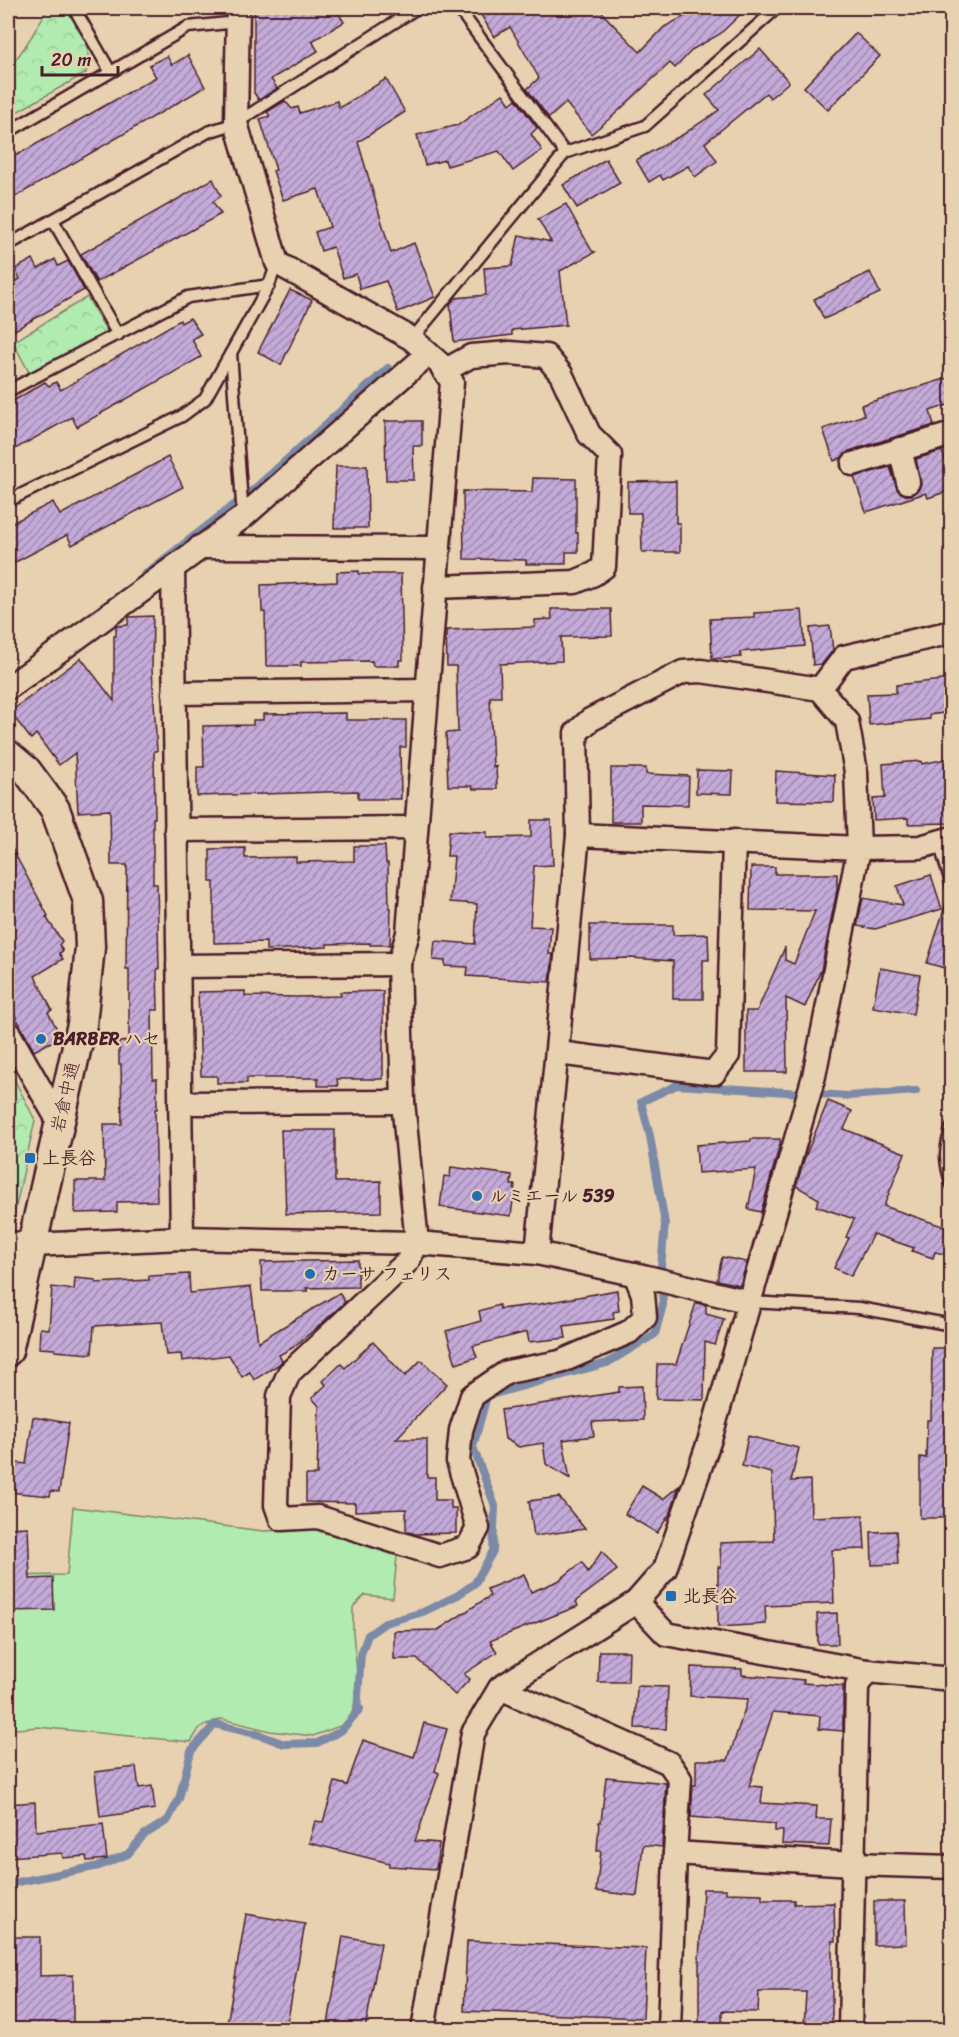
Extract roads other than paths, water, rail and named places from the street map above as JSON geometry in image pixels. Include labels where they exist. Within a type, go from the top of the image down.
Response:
[{"type":"street","points":[[238,15],[236,123],[277,263],[420,346],[452,382],[408,933],[399,964],[403,1102],[417,1243],[408,1261],[289,1373],[279,1396],[276,1505],[280,1519],[318,1517],[440,1556],[468,1547],[478,1528],[458,1461],[460,1430],[472,1396],[507,1372],[560,1362],[629,1332],[645,1317],[643,1294],[635,1274]]},
{"type":"street","points":[[8,688],[172,570],[200,547],[242,506],[420,346]]},
{"type":"street","points":[[435,587],[575,582],[604,567],[610,455],[589,434],[561,374],[546,356],[510,352],[471,356],[444,371]]},
{"type":"street","points":[[853,464],[951,434]]},
{"type":"street","points":[[900,449],[908,482]]},
{"type":"street","points":[[200,547],[439,548]]},
{"type":"street","points":[[172,570],[182,1238]]},
{"type":"street","points":[[820,690],[844,657],[951,632]]},
{"type":"street","points":[[423,2030],[473,1733],[500,1688],[636,1602],[665,1569],[711,1436],[814,1076],[859,848],[855,772],[847,721],[820,690],[701,671],[683,672],[590,720],[576,733],[578,835],[537,1253]]},
{"type":"street","points":[[174,693],[427,690]]},
{"type":"street","name":"岩倉中通","points":[[8,755],[27,771],[55,809],[88,901],[90,947],[82,1024],[59,1122],[20,1244],[8,1351]]},
{"type":"street","points":[[176,830],[416,828]]},
{"type":"street","points":[[578,835],[859,848],[920,848],[945,840]]},
{"type":"street","points":[[558,1053],[714,1073],[729,1055],[734,841]]},
{"type":"street","points":[[178,966],[399,964]]},
{"type":"street","points":[[8,1032],[59,1122]]},
{"type":"street","points":[[180,1103],[403,1102]]},
{"type":"street","points":[[20,1244],[182,1238],[417,1243],[537,1253],[750,1302]]},
{"type":"street","points":[[636,1602],[666,1634],[867,1671],[951,1679]]},
{"type":"street","points":[[850,2030],[857,1686],[867,1671]]},
{"type":"street","points":[[500,1688],[669,1763],[680,1779],[669,2030]]},
{"type":"street","points":[[675,1853],[853,1864],[951,1867]]},
{"type":"lane","points":[[74,8],[110,71]]},
{"type":"lane","points":[[8,245],[208,132],[236,123],[417,8]]},
{"type":"lane","points":[[458,8],[565,153]]},
{"type":"lane","points":[[420,346],[565,153],[645,126],[777,8]]},
{"type":"lane","points":[[8,132],[188,27],[238,15]]},
{"type":"lane","points":[[53,220],[118,335]]},
{"type":"lane","points":[[8,501],[182,416],[205,399],[269,285],[277,263]]},
{"type":"lane","points":[[8,391],[188,297],[269,285]]},
{"type":"lane","points":[[231,352],[242,506]]},
{"type":"lane","points":[[945,840],[951,886]]},
{"type":"lane","points":[[951,1127],[945,1147],[951,1185]]},
{"type":"lane","points":[[750,1302],[859,1308],[951,1325]]},
{"type":"waterway","points":[[144,575],[252,491],[388,368]]},
{"type":"waterway","points":[[8,1884],[99,1866],[128,1854],[144,1835],[168,1820],[179,1799],[191,1751],[215,1724],[260,1735],[284,1744],[317,1743],[341,1731],[360,1709],[357,1711],[361,1654],[368,1635],[385,1623],[423,1612],[458,1595],[475,1583],[493,1551],[495,1506],[473,1447],[487,1396],[607,1363],[655,1334],[663,1305],[661,1267],[665,1224],[650,1136],[641,1102],[677,1085],[848,1096],[916,1091]]},
{"type":"place","name":"BARBER ハセ","points":[[41,1039]]},
{"type":"place","name":"上長谷","points":[[30,1158]]},
{"type":"place","name":"ルミエール 539","points":[[477,1196]]},
{"type":"place","name":"カーサ フェリス","points":[[310,1274]]},
{"type":"place","name":"北長谷","points":[[671,1596]]}]
